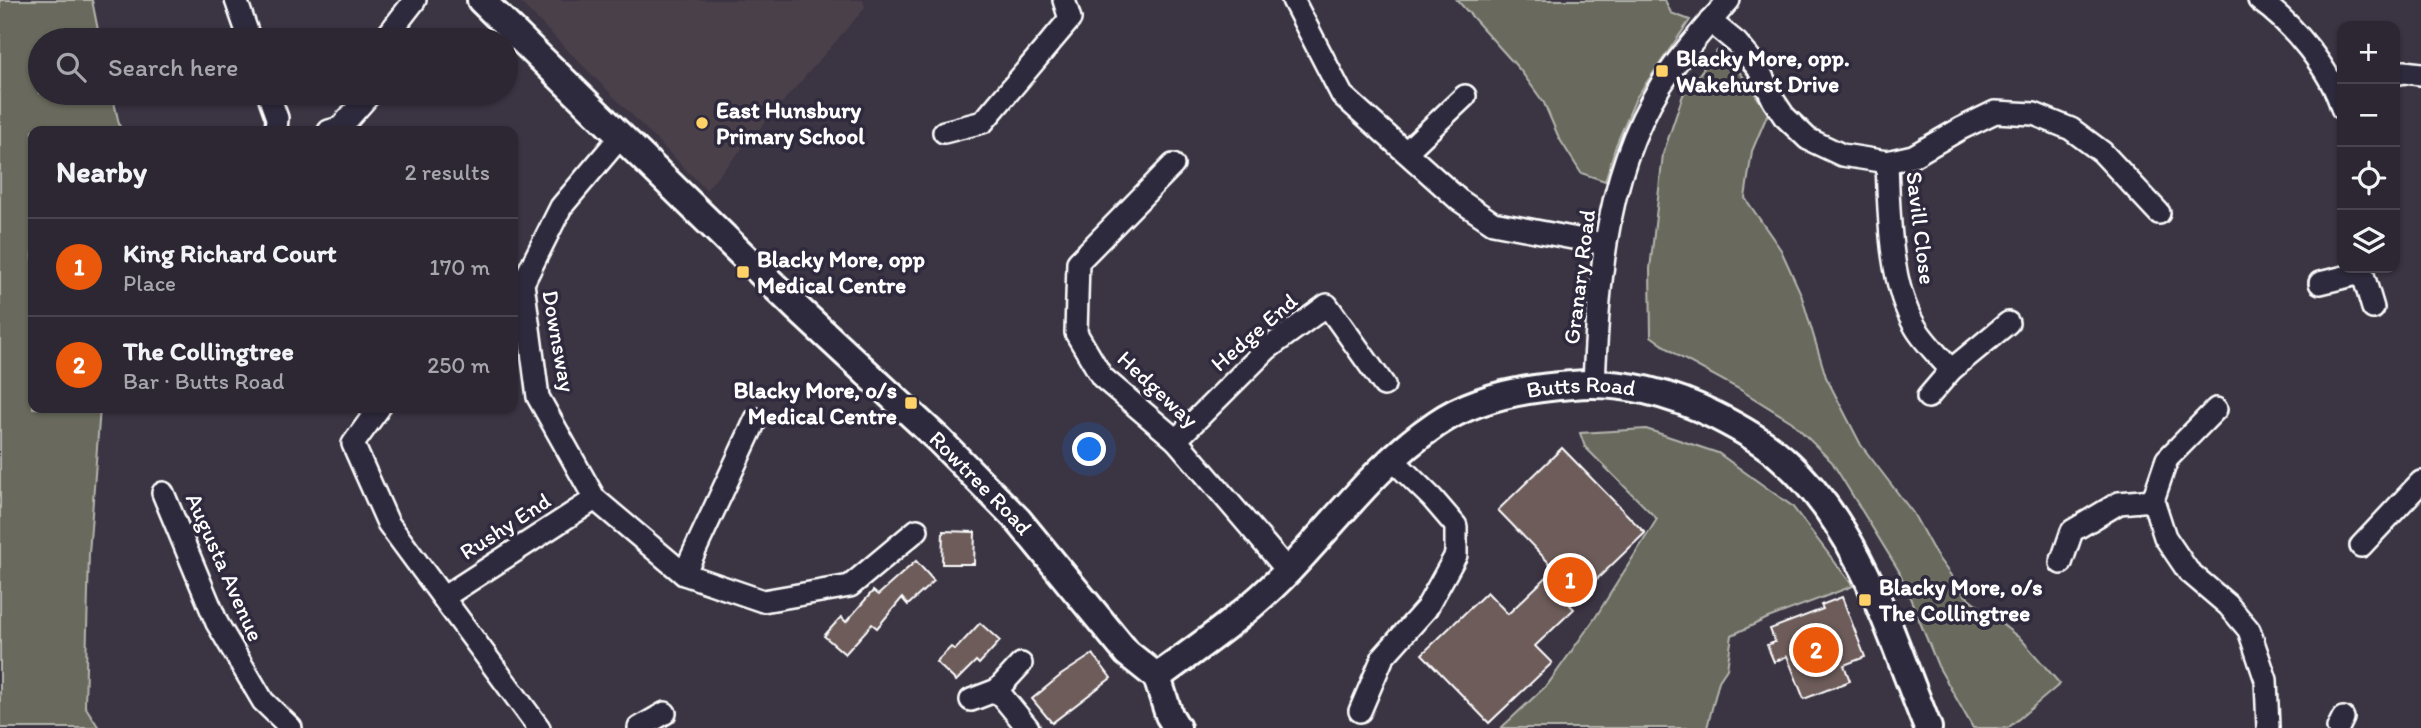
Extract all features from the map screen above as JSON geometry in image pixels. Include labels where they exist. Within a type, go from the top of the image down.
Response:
[{"type":"street","points":[[236,0],[246,28]]},
{"type":"street","points":[[393,28],[415,0]]},
{"type":"street","name":"Rowtree Road","points":[[481,0],[510,28]]},
{"type":"street","points":[[944,132],[983,122],[1070,19],[1064,0]]},
{"type":"street","points":[[1293,0],[1342,95],[1459,200],[1493,223],[1604,244]]},
{"type":"street","name":"Granary Road","points":[[1594,383],[1604,244],[1622,170],[1642,120],[1670,71],[1729,0]]},
{"type":"street","points":[[2259,0],[2276,12],[2307,47],[2337,91]]},
{"type":"street","points":[[1710,21],[1758,68],[1784,116],[1808,139],[1842,155],[1887,162],[1913,156],[1995,112],[2034,114],[2071,129],[2102,152],[2159,213]]},
{"type":"street","name":"Rowtree Road","points":[[518,36],[797,308],[945,446],[1018,520],[1127,653],[1157,677]]},
{"type":"street","points":[[2400,74],[2421,74]]},
{"type":"street","points":[[1406,152],[1465,96]]},
{"type":"street","points":[[272,105],[277,118],[276,126]]},
{"type":"street","points":[[342,126],[360,105]]},
{"type":"street","name":"Downsway","points":[[621,136],[561,207],[523,283],[538,397],[595,499],[684,574],[763,601],[850,586],[918,530]]},
{"type":"street","name":"Savill Close","points":[[1887,162],[1890,216],[1900,290],[1916,327],[1951,370]]},
{"type":"street","name":"Hedgeway","points":[[1173,165],[1079,262],[1076,333],[1101,376],[1176,440],[1288,571]]},
{"type":"street","points":[[2320,283],[2352,273]]},
{"type":"street","points":[[2362,273],[2372,308]]},
{"type":"street","name":"Hedge End","points":[[1176,440],[1267,349],[1327,305],[1384,385]]},
{"type":"street","points":[[1928,397],[1951,370],[2008,323]]},
{"type":"street","name":"Butts Road","points":[[1157,677],[1242,614],[1288,571],[1391,458],[1438,422],[1486,400],[1533,388],[1594,383],[1645,390],[1695,405],[1748,433],[1783,459],[1818,496],[1860,560],[1928,728]]},
{"type":"street","points":[[2217,410],[2167,458],[2153,500],[2165,537],[2188,571],[2228,605],[2249,630],[2266,680],[2268,728]]},
{"type":"street","points":[[375,413],[353,444],[388,523],[539,728]]},
{"type":"street","points":[[684,574],[756,419]]},
{"type":"street","points":[[1360,711],[1383,657],[1426,609],[1456,555],[1456,526],[1391,458]]},
{"type":"street","points":[[2361,546],[2421,482]]},
{"type":"street","name":"Augusta Avenue","points":[[163,493],[217,623],[263,701],[291,728]]},
{"type":"street","name":"Rushy End","points":[[444,597],[595,499]]},
{"type":"street","points":[[2061,563],[2072,531],[2119,503],[2153,500]]},
{"type":"street","points":[[971,700],[997,690],[1021,664]]},
{"type":"street","points":[[1157,677],[1169,715],[1177,728]]},
{"type":"street","points":[[997,690],[1028,728]]},
{"type":"street","points":[[639,728],[665,713]]},
{"type":"shaded area","name":"East Hunsbury Primary School","points":[[518,0],[863,0],[865,8],[706,190]]},
{"type":"green space","points":[[0,0],[92,0],[98,28],[28,28],[28,105],[115,105],[120,126],[28,126],[28,413],[100,413],[89,554],[85,706],[99,728],[0,728]]},
{"type":"green space","points":[[1457,0],[1665,0],[1671,13],[1690,20],[1636,98],[1616,145],[1605,181],[1581,173],[1559,138],[1544,103],[1520,70]]},
{"type":"green space","points":[[1717,51],[1740,72],[1768,113],[1752,151],[1745,198],[1781,250],[1801,294],[1826,377],[1861,445],[1913,513],[1936,555],[1966,596],[2022,640],[2060,684],[2008,728],[1973,728],[1938,666],[1899,571],[1832,462],[1792,422],[1678,356],[1651,336],[1650,269],[1663,154],[1683,95]]},
{"type":"green space","points":[[1646,429],[1718,453],[1792,506],[1853,586],[1768,618],[1732,635],[1727,669],[1719,681],[1707,728],[1501,728],[1548,684],[1595,618],[1657,519],[1585,447],[1580,433]]},
{"type":"building","points":[[1562,448],[1645,533],[1570,605],[1574,609],[1535,646],[1552,663],[1489,723],[1422,654],[1487,592],[1508,614],[1555,569],[1498,510]]},
{"type":"building","points":[[943,531],[975,532],[974,564],[942,564]]},
{"type":"building","points":[[916,561],[934,581],[908,605],[902,598],[877,628],[872,624],[845,654],[824,636],[841,617],[846,622],[873,591],[878,595]]},
{"type":"building","points":[[1842,597],[1865,657],[1844,665],[1850,681],[1804,699],[1787,656],[1774,662],[1767,645],[1775,642],[1770,629],[1823,609],[1821,605]]},
{"type":"building","points":[[980,623],[1000,641],[979,664],[976,661],[956,681],[936,662],[951,647],[955,650]]},
{"type":"building","points":[[1093,654],[1111,678],[1052,723],[1032,699]]},
{"type":"place","name":"Blacky More, opp. Wakehurst Drive","points":[[1662,71]]},
{"type":"place","name":"East Hunsbury Primary School","points":[[702,123]]},
{"type":"place","name":"Blacky More, opp Medical Centre","points":[[743,272]]},
{"type":"place","name":"Blacky More, o/s Medical Centre","points":[[911,403]]},
{"type":"place","name":"King Richard Court","points":[[1570,580]]},
{"type":"place","name":"Blacky More, o/s The Collingtree","points":[[1865,600]]},
{"type":"place","name":"The Collingtree","points":[[1816,650]]}]
